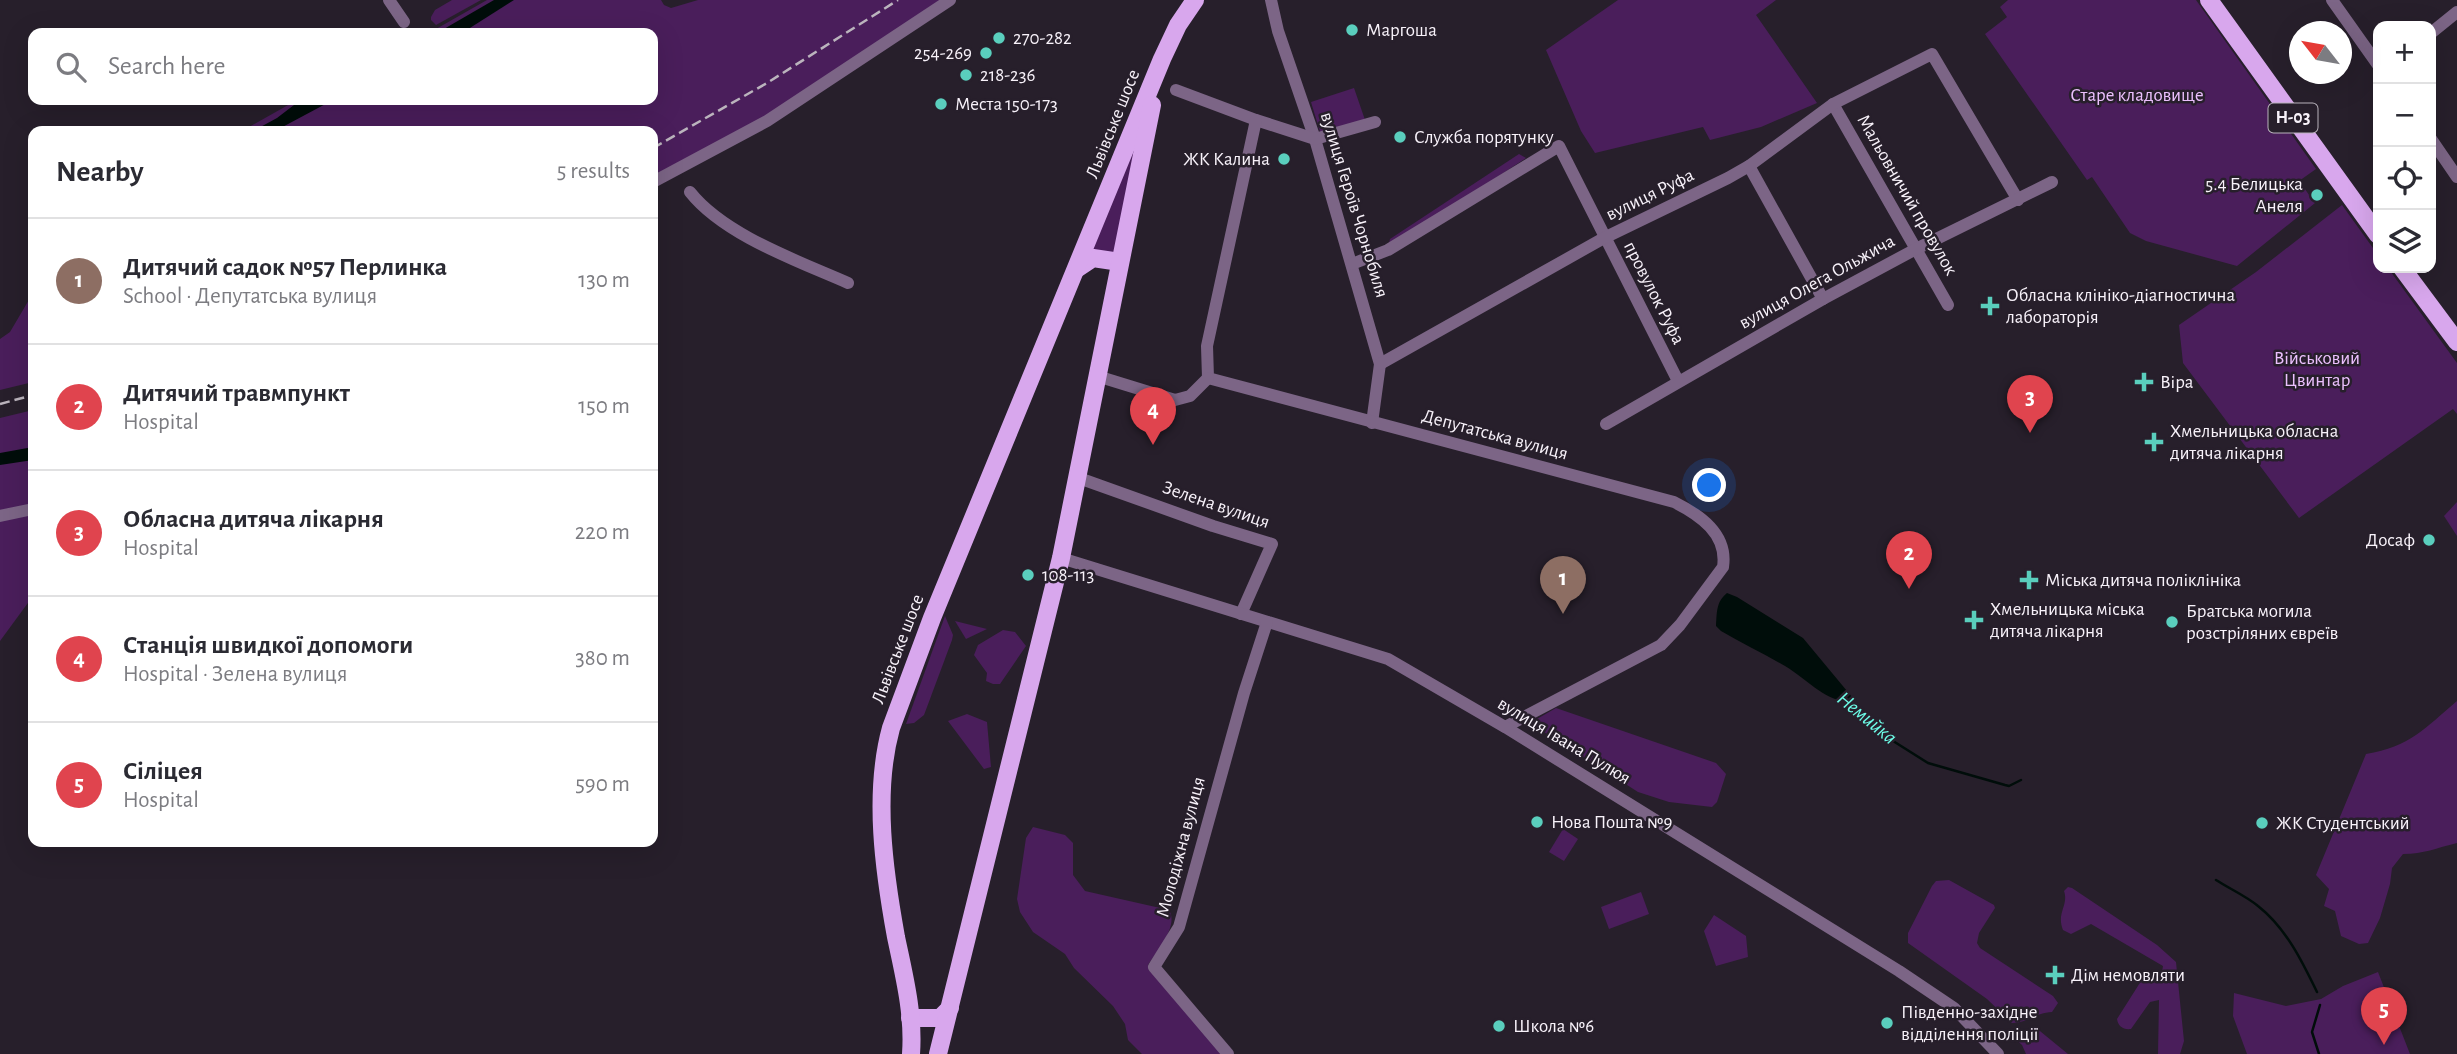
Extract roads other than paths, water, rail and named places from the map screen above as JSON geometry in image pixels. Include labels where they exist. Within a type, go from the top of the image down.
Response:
[{"type":"main road","points":[[1162,59],[1178,25],[1195,0]]},
{"type":"main road","name":"Н-03","points":[[2209,0],[2373,228]]},
{"type":"main road","name":"Львівське шосе","points":[[938,1054],[1061,558],[1162,59]]},
{"type":"main road","name":"Львівське шосе","points":[[911,1054],[906,984],[885,871],[882,794],[886,746],[894,716],[932,618],[1162,59]]},
{"type":"main road","points":[[1078,268],[1093,258],[1100,257],[1120,262]]},
{"type":"main road","points":[[2406,273],[2457,342]]},
{"type":"main road","points":[[910,1018],[940,1018],[950,1008]]},
{"type":"street","points":[[389,0],[404,22]]},
{"type":"street","points":[[658,179],[767,121],[950,0]]},
{"type":"street","name":"вулиця Героїв Чорнобиля","points":[[1271,0],[1278,32],[1315,139],[1381,364],[1372,423]]},
{"type":"street","points":[[2332,0],[2373,58]]},
{"type":"street","points":[[2436,29],[2457,12]]},
{"type":"street","name":"вулиця Руфа","points":[[1381,364],[1604,239],[1749,166],[1833,104],[1932,54],[2018,200]]},
{"type":"street","points":[[1176,90],[1315,139],[1375,122]]},
{"type":"street","name":"Мальовничий провулок","points":[[1833,104],[1948,305]]},
{"type":"street","points":[[1097,376],[1175,400],[1190,396],[1208,378],[1207,346],[1256,120]]},
{"type":"street","name":"провулок Руфа","points":[[1352,264],[1388,250],[1559,146],[1678,381]]},
{"type":"street","points":[[2436,146],[2457,177]]},
{"type":"street","points":[[1749,166],[1823,299]]},
{"type":"street","name":"вулиця Олега Ольжича","points":[[1606,424],[1823,299],[1916,249],[2052,182]]},
{"type":"street","points":[[690,192],[725,224],[848,283]]},
{"type":"street","name":"Депутатська вулиця","points":[[1208,378],[1674,502],[1707,522],[1717,534],[1725,555],[1723,567],[1680,625],[1661,645],[1505,727]]},
{"type":"street","name":"Зелена вулиця","points":[[1076,477],[1272,544],[1241,614]]},
{"type":"street","points":[[0,516],[28,510]]},
{"type":"street","name":"вулиця Івана Пулюя","points":[[1061,558],[1388,659],[1505,727],[1899,971],[1954,1008],[1998,1054]]},
{"type":"street","name":"Молодіжна вулиця","points":[[1228,1054],[1154,967],[1179,927],[1244,692],[1267,622]]},
{"type":"waterway","name":"Немийка","points":[[1847,701],[1882,734],[1928,763],[2009,786],[2021,780]]},
{"type":"waterway","name":"Немийка","points":[[2216,880],[2253,902],[2277,924],[2299,957],[2317,992]]},
{"type":"waterway","name":"Немийка","points":[[2319,1054],[2312,1032],[2320,1005]]},
{"type":"railway","points":[[658,145],[767,83],[898,0]]},
{"type":"railway","points":[[0,404],[28,396]]},
{"type":"place","name":"Маргоша","points":[[1352,30]]},
{"type":"place","name":"270-282","points":[[999,38]]},
{"type":"place","name":"254-269","points":[[986,53]]},
{"type":"place","name":"218-236","points":[[966,75]]},
{"type":"place","name":"Места 150-173","points":[[941,104]]},
{"type":"place","name":"Служба порятунку","points":[[1400,137]]},
{"type":"place","name":"ЖК Калина","points":[[1284,159]]},
{"type":"place","name":"5.4 Белицька Анеля","points":[[2317,195]]},
{"type":"place","name":"Обласна клініко-діагностична лабораторія","points":[[1990,306]]},
{"type":"place","name":"Віра","points":[[2144,382]]},
{"type":"place","name":"Обласна дитяча лікарня","points":[[2030,433]]},
{"type":"place","name":"Хмельницька обласна дитяча лікарня","points":[[2154,442]]},
{"type":"place","name":"Станція швидкої допомоги","points":[[1153,445]]},
{"type":"place","name":"Досаф","points":[[2429,540]]},
{"type":"place","name":"108-113","points":[[1028,575]]},
{"type":"place","name":"Міська дитяча поліклініка","points":[[2029,580]]},
{"type":"place","name":"Дитячий травмпункт","points":[[1909,589]]},
{"type":"place","name":"Дитячий садок №57 Перлинка","points":[[1563,614]]},
{"type":"place","name":"Хмельницька міська дитяча лікарня","points":[[1974,620]]},
{"type":"place","name":"Братська могила розстріляних євреїв","points":[[2172,622]]},
{"type":"place","name":"Нова Пошта №9","points":[[1537,822]]},
{"type":"place","name":"ЖК Студентський","points":[[2262,823]]},
{"type":"place","name":"Дім немовляти","points":[[2055,975]]},
{"type":"place","name":"Південно-західне відділення поліції","points":[[1887,1023]]},
{"type":"place","name":"Школа №6","points":[[1499,1026]]},
{"type":"place","name":"Сіліцея","points":[[2384,1045]]},
{"type":"park label","name":"Старе кладовище","points":[[2137,95]]},
{"type":"park label","name":"Військовий Цвинтар","points":[[2317,369]]}]
